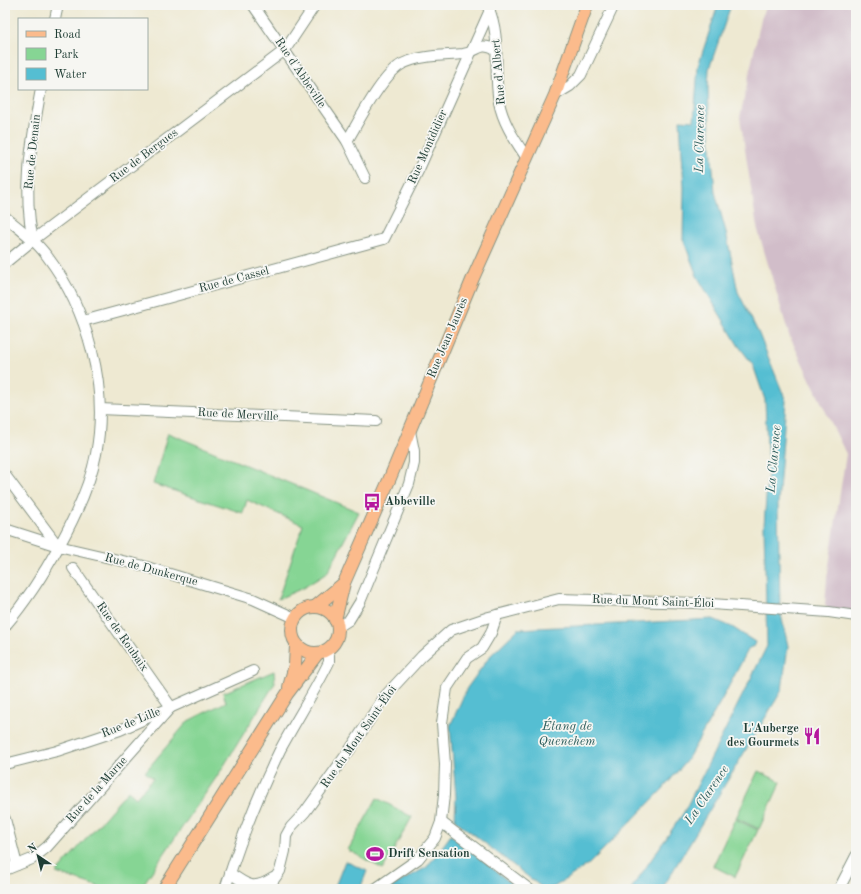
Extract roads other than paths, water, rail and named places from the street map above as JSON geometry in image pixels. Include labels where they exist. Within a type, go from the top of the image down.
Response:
[{"type":"main road","name":"Rue Jean Jaurès","points":[[336,623],[344,583],[410,431],[473,278],[555,95],[587,5]]},
{"type":"main road","name":"Rue Jean Jaurès","points":[[315,607],[344,583]]},
{"type":"main road","points":[[164,889],[287,694],[322,652],[337,638],[336,623],[327,611],[315,607],[303,610],[295,618],[291,632],[296,645],[296,665],[287,694]]},
{"type":"main road","points":[[296,645],[304,651],[322,652]]},
{"type":"street","points":[[55,18],[58,5]]},
{"type":"street","name":"Rue d'Abbeville","points":[[253,5],[347,141],[365,178]]},
{"type":"street","name":"Rue de Bergues","points":[[5,263],[33,240],[285,50],[316,5]]},
{"type":"street","points":[[555,95],[570,86],[581,75],[614,5]]},
{"type":"street","name":"Rue d'Albert","points":[[488,8],[495,30],[499,102],[509,132],[526,157]]},
{"type":"street","name":"Rue Montdidier","points":[[384,239],[420,169],[488,8]]},
{"type":"street","points":[[347,141],[380,85],[401,64],[422,58],[469,53],[481,46],[487,46],[496,50]]},
{"type":"street","name":"Rue de Denain","points":[[33,240],[29,224],[28,180],[41,90]]},
{"type":"street","points":[[5,217],[33,240],[47,255],[67,284],[83,321],[96,369],[100,409],[96,453],[87,487],[41,577],[5,626]]},
{"type":"street","name":"Rue de Cassel","points":[[83,321],[384,239]]},
{"type":"street","name":"Rue de Merville","points":[[100,409],[376,421]]},
{"type":"street","points":[[336,623],[349,620],[360,602],[409,484],[414,463],[414,451],[410,431]]},
{"type":"street","points":[[5,475],[58,546]]},
{"type":"street","name":"Rue de Dunkerque","points":[[5,529],[58,546],[140,565],[253,600],[295,618]]},
{"type":"street","name":"Rue de Roubaix","points":[[73,568],[171,707]]},
{"type":"street","name":"Rue du Mont Saint-Éloi","points":[[268,889],[280,871],[286,851],[286,836],[291,827],[310,806],[351,748],[384,697],[422,656],[451,630],[497,615],[559,599],[698,603],[789,609],[856,616]]},
{"type":"street","points":[[375,889],[418,859],[435,838],[441,822],[445,764],[442,723],[447,688],[466,658],[482,648],[491,633],[497,615]]},
{"type":"street","points":[[225,889],[252,811],[280,750],[311,700],[329,662],[329,656],[322,652]]},
{"type":"street","name":"Rue de Lille","points":[[5,764],[57,751],[120,730],[254,671]]},
{"type":"street","name":"Rue de la Marne","points":[[5,870],[32,859],[47,847],[171,707]]},
{"type":"street","points":[[5,819],[17,865]]},
{"type":"street","points":[[441,822],[529,889]]},
{"type":"street","points":[[839,889],[856,856]]},
{"type":"street","points":[[230,873],[250,886],[261,885],[277,876]]},
{"type":"water","name":"La Clarence","points":[[718,5],[731,5],[709,69],[708,89],[710,135],[715,192],[726,232],[738,292],[759,334],[786,401],[778,504],[780,610],[788,646],[782,690],[662,889],[631,889],[684,812],[767,646],[764,526],[768,470],[765,400],[753,365],[738,345],[697,276],[683,239],[684,188],[680,120],[694,121],[698,66]]},
{"type":"water","name":"Étang de Quenehem","points":[[713,619],[732,627],[755,642],[754,646],[749,648],[687,760],[662,790],[589,864],[554,887],[544,889],[455,820],[456,797],[450,726],[467,688],[490,656],[518,629]]},
{"type":"water","points":[[451,835],[518,889],[387,889],[427,867]]},
{"type":"water","points":[[345,861],[367,871],[360,889],[334,889]]},
{"type":"railway","points":[[854,889],[856,884]]},
{"type":"place","name":"Abbeville","points":[[372,502]]},
{"type":"place","name":"L'Auberge des Gourmets","points":[[812,736]]},
{"type":"place","name":"Drift Sensation","points":[[375,854]]}]
